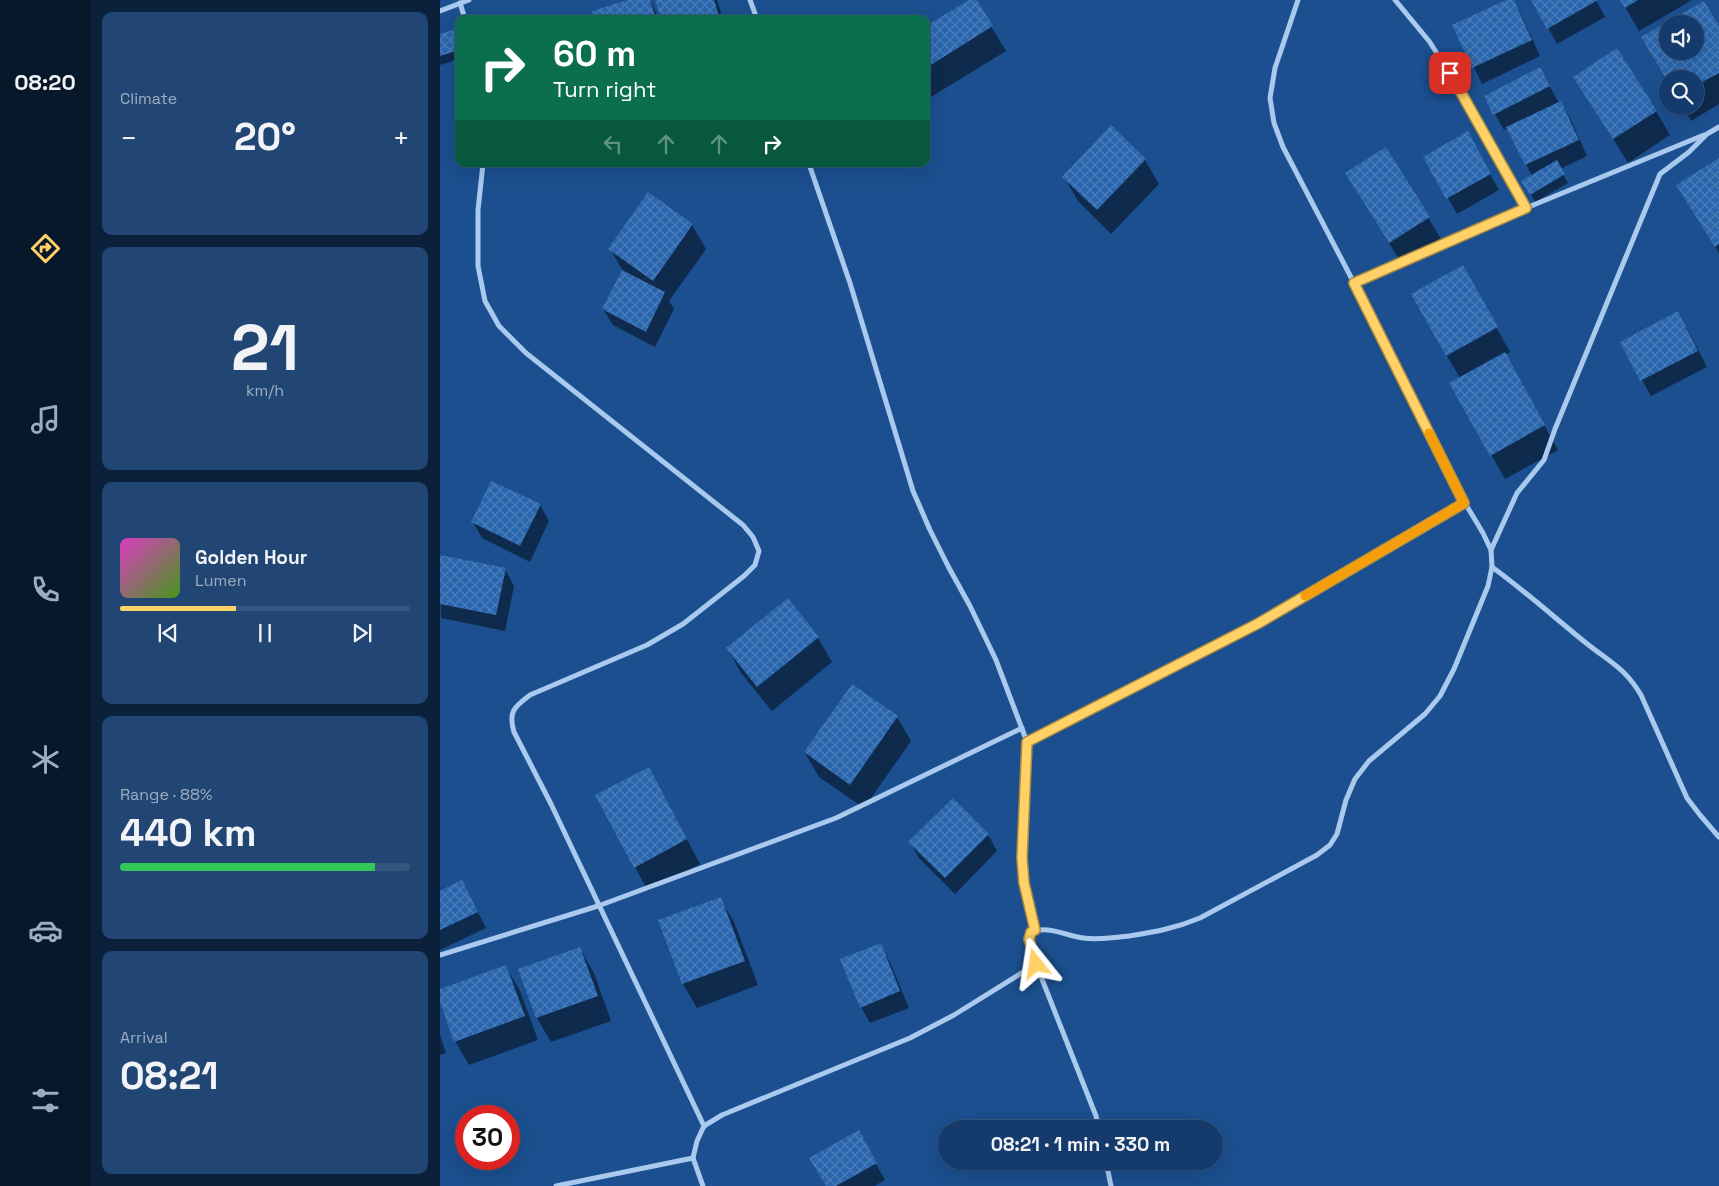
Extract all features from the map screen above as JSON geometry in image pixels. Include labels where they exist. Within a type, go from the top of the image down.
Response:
[{"type":"street","points":[[440,11],[469,0]]},
{"type":"street","points":[[750,0],[756,15]]},
{"type":"street","points":[[1097,1120],[1036,964],[1029,939],[1031,932],[1041,929],[1081,938],[1100,940],[1181,926],[1200,918],[1317,855],[1330,845],[1337,834],[1346,800],[1360,773],[1369,761],[1425,714],[1440,696],[1454,670],[1488,586],[1492,567],[1491,550],[1483,533],[1464,503],[1354,283],[1283,147],[1274,122],[1270,98],[1275,68],[1298,0]]},
{"type":"street","points":[[1395,0],[1429,41],[1460,89],[1526,208]]},
{"type":"street","points":[[460,3],[464,15]]},
{"type":"street","points":[[1354,283],[1526,208],[1707,134],[1719,127]]},
{"type":"street","points":[[1491,550],[1518,493],[1544,460],[1555,428],[1660,174],[1689,152],[1707,134]]},
{"type":"street","points":[[483,167],[478,210],[478,266],[485,302],[499,326],[526,353],[744,525],[753,537],[759,551],[755,565],[744,576],[684,624],[647,645],[530,695],[518,704],[512,712],[511,722],[514,732],[551,804],[704,1126]]},
{"type":"street","points":[[810,167],[850,283],[913,491],[996,660],[1027,742],[1022,858],[1024,883],[1035,930]]},
{"type":"street","points":[[1027,742],[1259,623],[1464,503]]},
{"type":"street","points":[[1492,567],[1528,593],[1586,643],[1622,668],[1633,681],[1687,798],[1719,837]]},
{"type":"street","points":[[440,955],[598,906],[836,818],[1022,728]]},
{"type":"street","points":[[703,1186],[693,1158],[697,1140],[704,1126],[722,1115],[910,1038],[954,1015],[1036,964]]},
{"type":"street","points":[[556,1186],[693,1158]]},
{"type":"street","points":[[1108,1170],[1111,1186]]},
{"type":"building","points":[[628,0],[650,0],[655,15],[593,15],[592,11]]},
{"type":"building","points":[[655,0],[714,0],[719,15],[660,15]]},
{"type":"building","points":[[969,0],[977,0],[993,26],[930,65],[930,24]]},
{"type":"building","points":[[1506,0],[1514,0],[1532,40],[1472,68],[1452,25]]},
{"type":"building","points":[[1531,0],[1598,0],[1547,29]]},
{"type":"building","points":[[1620,0],[1638,0],[1625,8]]},
{"type":"building","points":[[1704,1],[1719,26],[1719,73],[1704,81],[1704,70],[1661,70],[1641,37],[1659,27],[1659,60],[1704,60],[1704,15],[1680,15]]},
{"type":"building","points":[[455,29],[455,51],[440,56],[440,34]]},
{"type":"building","points":[[1617,48],[1657,111],[1613,139],[1573,77]]},
{"type":"building","points":[[1540,67],[1550,86],[1493,115],[1484,96]]},
{"type":"building","points":[[1561,101],[1579,140],[1525,165],[1506,127]]},
{"type":"building","points":[[1111,125],[1146,159],[1097,210],[1062,177]]},
{"type":"building","points":[[1468,131],[1491,174],[1446,199],[1423,157]]},
{"type":"building","points":[[1386,147],[1430,217],[1389,243],[1345,173]]},
{"type":"building","points":[[1719,158],[1719,244],[1715,247],[1676,185]]},
{"type":"building","points":[[1557,160],[1565,174],[1530,195],[1521,181]]},
{"type":"building","points":[[648,192],[693,224],[653,281],[608,249]]},
{"type":"building","points":[[1463,265],[1498,327],[1446,356],[1411,294]]},
{"type":"building","points":[[622,270],[665,292],[646,332],[602,309]]},
{"type":"building","points":[[1678,311],[1698,351],[1640,381],[1620,342]]},
{"type":"building","points":[[1505,352],[1545,425],[1490,456],[1449,383]]},
{"type":"building","points":[[491,481],[541,504],[520,546],[471,522]]},
{"type":"building","points":[[440,555],[506,568],[496,615],[440,604]]},
{"type":"building","points":[[788,598],[819,637],[757,687],[726,648]]},
{"type":"building","points":[[852,684],[898,716],[850,785],[804,752]]},
{"type":"building","points":[[649,767],[687,839],[634,868],[595,795]]},
{"type":"building","points":[[953,798],[989,834],[945,878],[908,842]]},
{"type":"building","points":[[462,880],[478,912],[440,930],[440,891]]},
{"type":"building","points":[[721,897],[745,961],[682,984],[658,920]]},
{"type":"building","points":[[881,943],[900,991],[860,1008],[840,959]]},
{"type":"building","points":[[580,947],[598,996],[536,1018],[518,969]]},
{"type":"building","points":[[506,965],[525,1016],[454,1042],[440,1002],[440,989]]},
{"type":"building","points":[[859,1130],[877,1163],[836,1186],[826,1186],[809,1158]]},
{"type":"slow traffic","points":[[1305,596],[1464,503],[1429,433]]},
{"type":"route","points":[[1036,964],[1029,939],[1031,932],[1035,930],[1024,883],[1022,858],[1027,742],[1259,623],[1464,503],[1354,283],[1526,208],[1450,73]]}]
